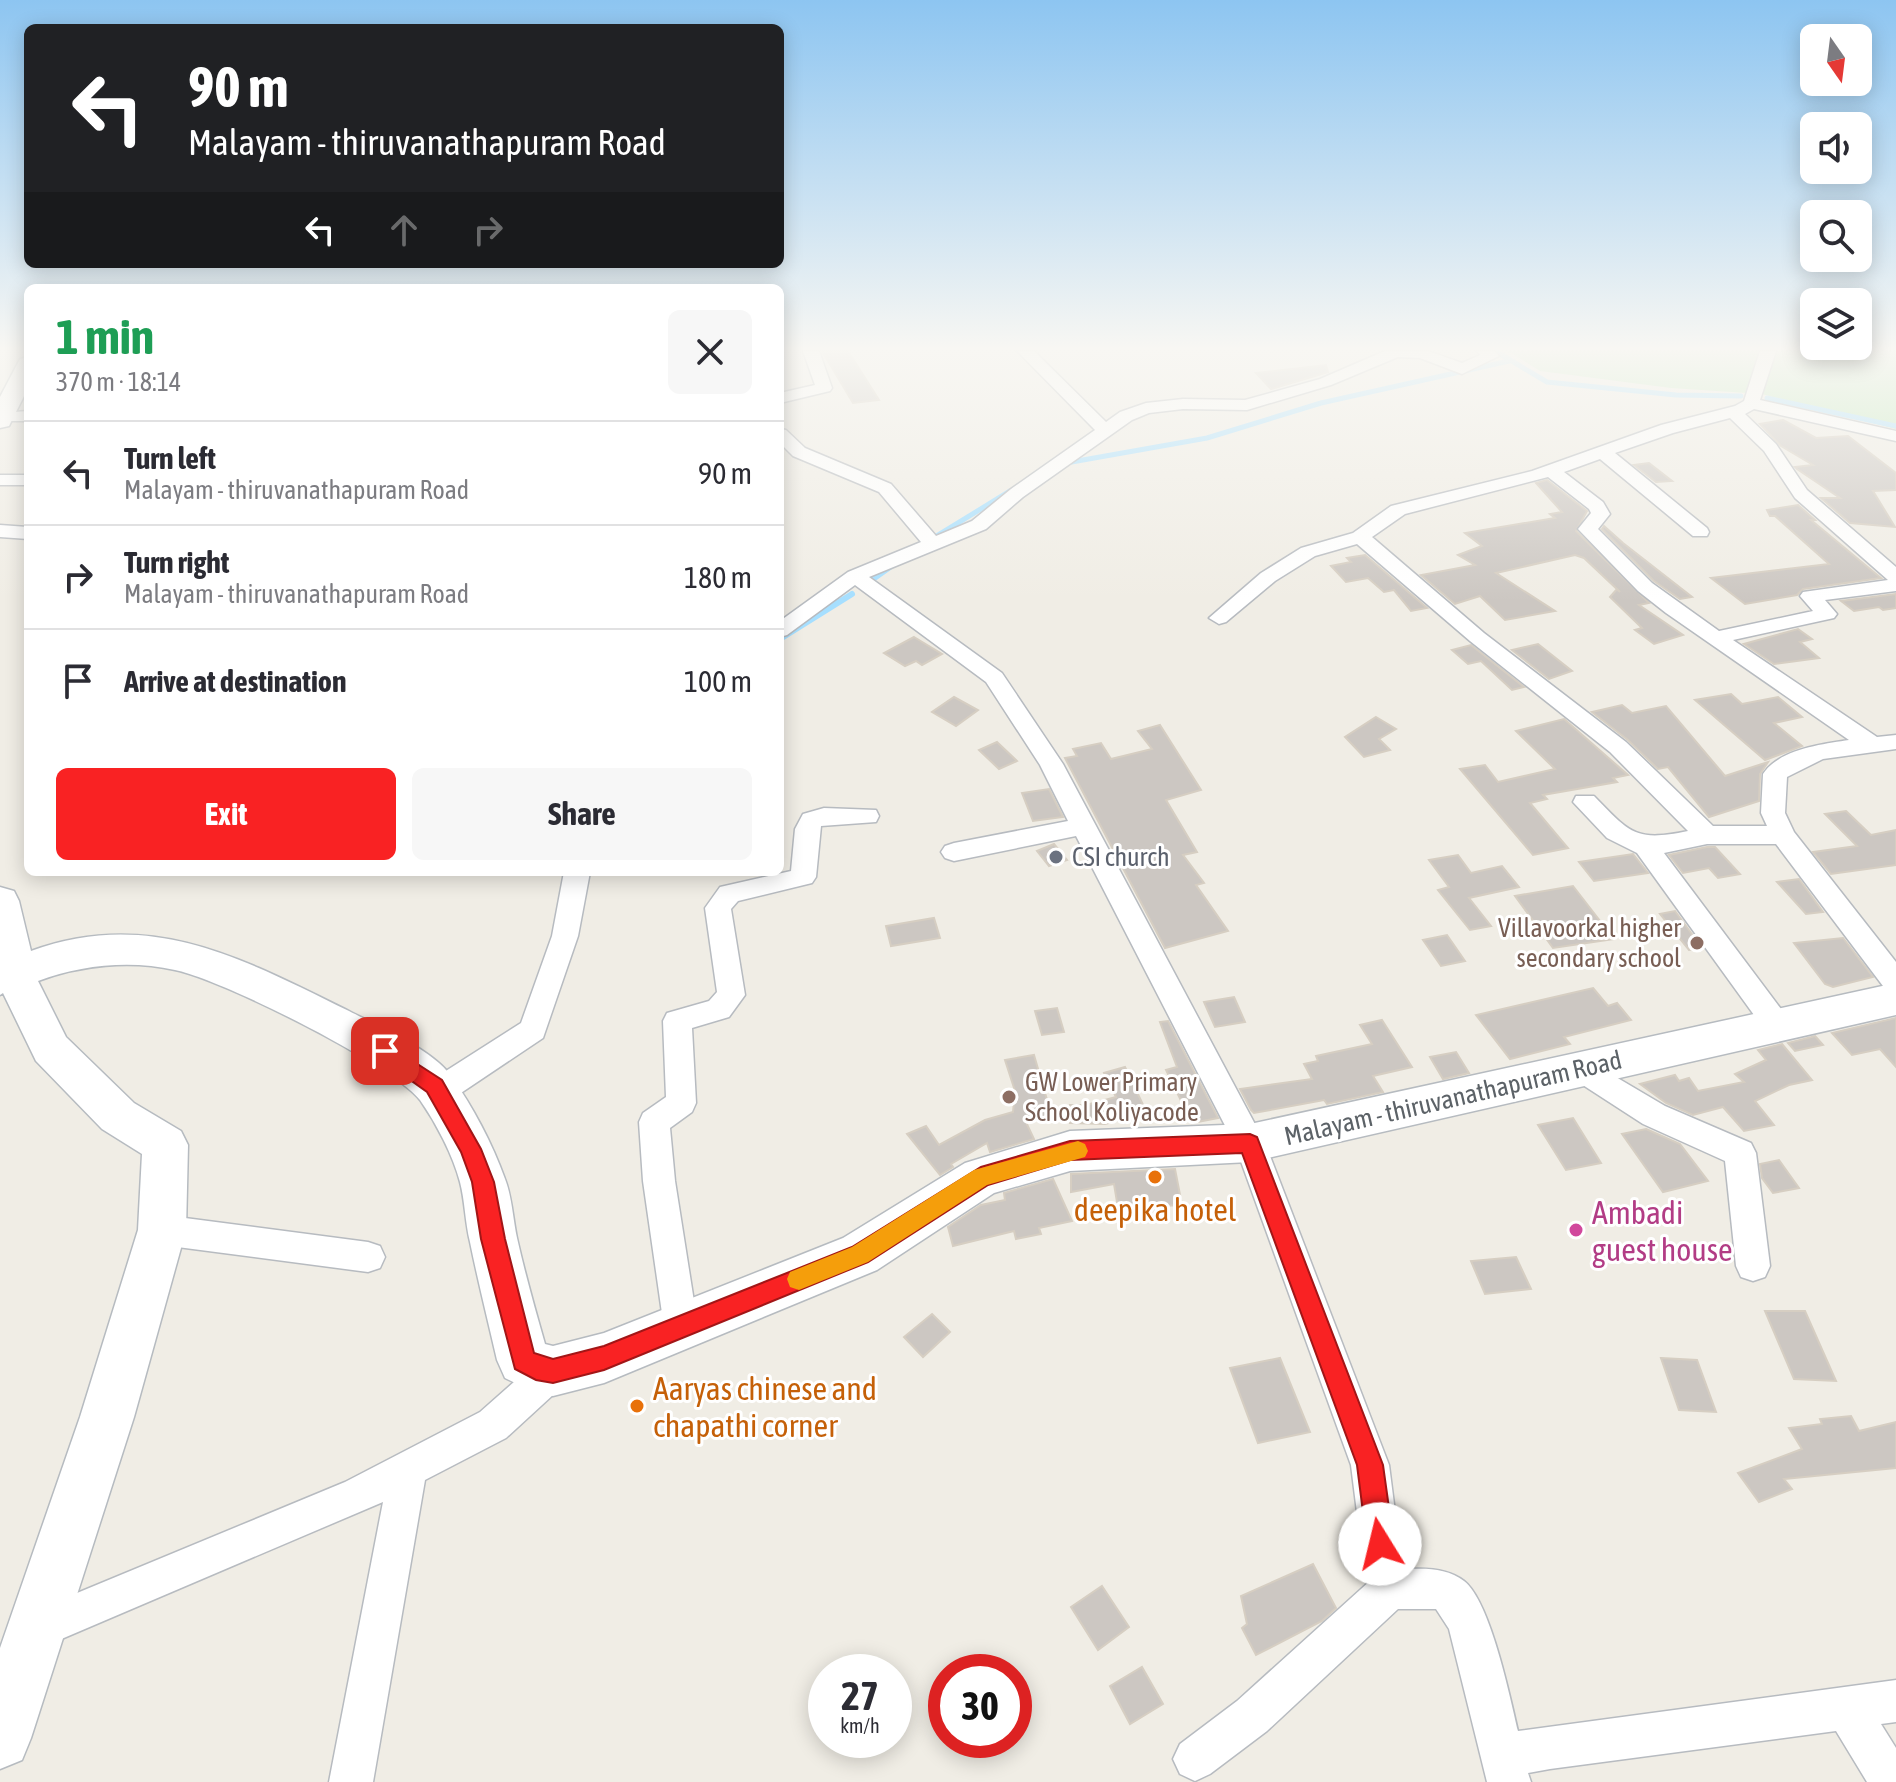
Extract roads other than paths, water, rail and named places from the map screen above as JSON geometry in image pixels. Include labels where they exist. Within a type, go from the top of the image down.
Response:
[{"type":"main road","points":[[0,901],[10,937],[7,976],[51,1049],[118,1116],[165,1145],[162,1230],[38,1629],[0,1738]]},
{"type":"main road","points":[[7,976],[61,956],[107,950],[173,954],[224,968],[364,1038],[406,1064],[438,1092],[470,1149],[483,1182],[493,1239],[523,1360],[536,1368],[553,1371]]},
{"type":"main road","name":"Malayam - thiruvanathapuram Road","points":[[553,1371],[604,1358],[860,1254],[981,1177],[1070,1151],[1250,1143],[1896,999]]},
{"type":"street","points":[[786,628],[855,576],[930,541],[979,525],[1017,493],[1101,434]]},
{"type":"street","points":[[1219,618],[1268,577],[1308,552],[1360,537],[1398,510],[1550,470],[1652,434]]},
{"type":"street","points":[[1756,434],[1770,448],[1801,494],[1896,577]]},
{"type":"street","points":[[784,438],[799,452],[885,488],[930,541]]},
{"type":"street","points":[[1601,451],[1700,532]]},
{"type":"street","points":[[1550,470],[1600,510],[1601,514],[1587,529],[1645,587],[1714,638],[1885,744]]},
{"type":"street","points":[[0,480],[24,480]]},
{"type":"street","points":[[0,531],[24,533]]},
{"type":"street","points":[[1360,537],[1477,637],[1618,747],[1707,835]]},
{"type":"street","points":[[855,576],[994,678],[1051,764],[1084,826],[1250,1143],[1370,1465],[1380,1544],[1391,1570],[1390,1589]]},
{"type":"street","points":[[1714,638],[1827,614],[1810,596],[1896,585]]},
{"type":"street","points":[[1885,744],[1828,750],[1792,760],[1775,774],[1773,813],[1783,835],[1896,982]]},
{"type":"street","points":[[1585,802],[1618,837],[1647,848],[1777,1025]]},
{"type":"street","points":[[681,1327],[659,1181],[654,1122],[681,1103],[677,1021],[719,1009],[731,995],[718,908],[729,894],[803,877],[807,829],[812,820],[824,816],[867,816]]},
{"type":"street","points":[[954,852],[1084,826]]},
{"type":"street","points":[[1647,848],[1707,835],[1783,835]]},
{"type":"street","points":[[438,1092],[533,1030],[565,936],[576,876]]},
{"type":"street","points":[[1582,1069],[1654,1115],[1740,1153],[1753,1266]]},
{"type":"street","points":[[162,1230],[368,1257]]},
{"type":"street","points":[[38,1629],[358,1495],[408,1470],[493,1425],[553,1371]]},
{"type":"street","points":[[351,1782],[408,1470]]},
{"type":"street","points":[[1195,1759],[1252,1716],[1390,1589],[1433,1587],[1453,1597],[1471,1632],[1505,1769],[1578,1741],[1896,1701]]},
{"type":"street","points":[[1847,1709],[1892,1782]]},
{"type":"waterway","points":[[1066,463],[1220,434]]},
{"type":"waterway","points":[[935,537],[1010,491]]},
{"type":"waterway","points":[[871,581],[895,564]]},
{"type":"waterway","points":[[784,636],[852,594]]},
{"type":"place","name":"CSI church","points":[[1056,857]]},
{"type":"place","name":"Villavoorkal higher secondary school","points":[[1697,943]]},
{"type":"place","name":"GW Lower Primary School Koliyacode","points":[[1009,1097]]},
{"type":"place","name":"deepika hotel","points":[[1155,1177]]},
{"type":"place","name":"Ambadi guest house","points":[[1576,1230]]},
{"type":"place","name":"Aaryas chinese and chapathi corner","points":[[637,1406]]}]
